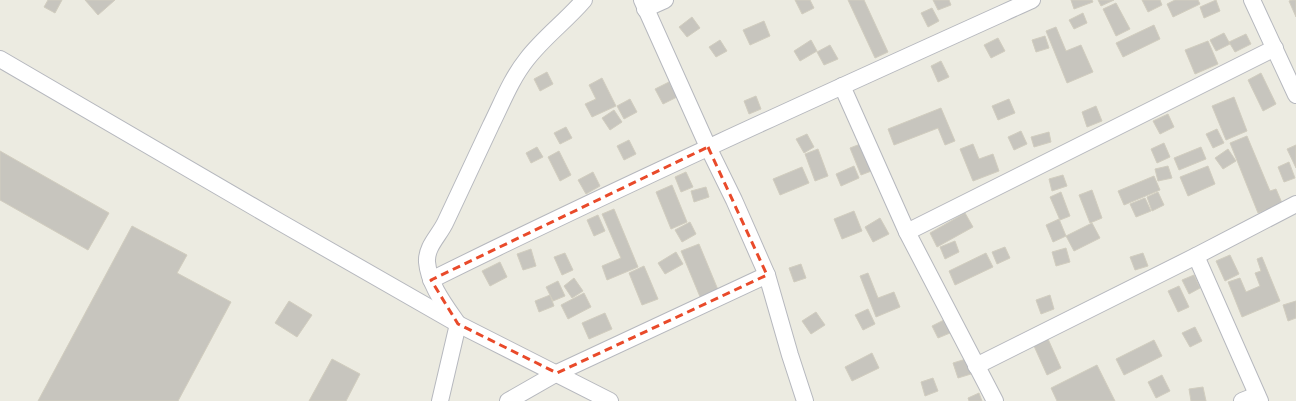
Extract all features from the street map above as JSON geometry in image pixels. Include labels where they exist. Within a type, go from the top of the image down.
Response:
[{"type":"street","points":[[440,401],[458,324],[439,296],[431,280],[427,261],[428,252],[445,224],[464,179],[510,83],[526,59],[548,35],[571,15],[584,0]]},
{"type":"street","points":[[665,0],[644,4],[767,275],[790,355],[806,401]]},
{"type":"street","points":[[431,280],[549,222],[708,147],[1032,0]]},
{"type":"street","points":[[1252,0],[1296,95]]},
{"type":"street","points":[[907,232],[1275,48]]},
{"type":"street","points":[[0,59],[458,324],[610,401]]},
{"type":"street","points":[[842,86],[907,232],[995,401]]},
{"type":"street","points":[[976,366],[1196,256],[1296,204]]},
{"type":"street","points":[[1196,256],[1253,399]]},
{"type":"street","points":[[508,401],[556,373],[767,275]]},
{"type":"highlighted area","points":[[708,147],[767,275],[557,373],[458,324],[431,280]]},
{"type":"building","points":[[48,0],[62,0],[55,13],[44,7]]},
{"type":"building","points":[[85,0],[115,0],[98,15]]},
{"type":"building","points":[[795,0],[810,0],[814,8],[802,14]]},
{"type":"building","points":[[848,0],[864,0],[888,52],[875,58]]},
{"type":"building","points":[[933,0],[949,0],[951,5],[938,10]]},
{"type":"building","points":[[1071,0],[1092,0],[1093,2],[1074,9]]},
{"type":"building","points":[[1098,0],[1114,0],[1101,6]]},
{"type":"building","points":[[1142,0],[1160,0],[1162,5],[1148,12]]},
{"type":"building","points":[[1175,0],[1198,0],[1200,4],[1173,17],[1167,4]]},
{"type":"building","points":[[1216,0],[1220,11],[1204,18],[1200,7]]},
{"type":"building","points":[[1296,0],[1296,17],[1289,1]]},
{"type":"building","points":[[1116,3],[1130,29],[1116,36],[1103,9]]},
{"type":"building","points":[[932,8],[939,21],[928,27],[921,13]]},
{"type":"building","points":[[1083,13],[1087,23],[1074,29],[1069,20]]},
{"type":"building","points":[[692,17],[700,28],[687,37],[679,27]]},
{"type":"building","points":[[764,21],[770,36],[750,45],[743,30]]},
{"type":"building","points":[[1154,25],[1160,39],[1123,57],[1116,43]]},
{"type":"building","points":[[1056,27],[1066,51],[1081,45],[1093,72],[1067,83],[1046,31]]},
{"type":"building","points":[[1224,33],[1230,44],[1216,51],[1210,40]]},
{"type":"building","points":[[1246,34],[1251,44],[1235,52],[1229,42]]},
{"type":"building","points":[[1045,36],[1049,48],[1036,52],[1032,40]]},
{"type":"building","points":[[998,38],[1005,51],[991,58],[984,45]]},
{"type":"building","points":[[720,40],[727,51],[716,57],[709,47]]},
{"type":"building","points":[[811,40],[817,51],[800,61],[794,51]]},
{"type":"building","points":[[1208,41],[1218,64],[1195,74],[1185,50]]},
{"type":"building","points":[[830,45],[838,59],[824,65],[817,52]]},
{"type":"building","points":[[941,61],[949,77],[938,82],[931,66]]},
{"type":"building","points":[[547,72],[553,84],[540,91],[534,79]]},
{"type":"building","points":[[1261,73],[1276,104],[1263,111],[1248,80]]},
{"type":"building","points":[[602,78],[616,106],[592,117],[585,104],[596,99],[589,85]]},
{"type":"building","points":[[669,82],[677,97],[663,104],[655,89]]},
{"type":"building","points":[[756,96],[761,109],[749,114],[744,101]]},
{"type":"building","points":[[1234,97],[1247,131],[1226,140],[1212,106]]},
{"type":"building","points":[[630,99],[637,112],[624,119],[617,106]]},
{"type":"building","points":[[1009,99],[1015,113],[998,120],[992,106]]},
{"type":"building","points":[[1096,106],[1102,121],[1087,127],[1082,112]]},
{"type":"building","points":[[941,108],[955,141],[945,145],[938,128],[894,145],[888,129]]},
{"type":"building","points":[[614,110],[622,122],[610,130],[602,118]]},
{"type":"building","points":[[1168,114],[1174,127],[1160,134],[1153,121]]},
{"type":"building","points":[[566,127],[572,138],[560,144],[554,133]]},
{"type":"building","points":[[1217,129],[1224,143],[1213,148],[1206,134]]},
{"type":"building","points":[[1021,131],[1027,144],[1014,150],[1008,137]]},
{"type":"building","points":[[1049,132],[1051,142],[1034,147],[1031,137]]},
{"type":"building","points":[[807,134],[814,147],[804,153],[796,139]]},
{"type":"building","points":[[1247,136],[1270,191],[1276,189],[1282,203],[1258,213],[1230,143]]},
{"type":"building","points":[[629,140],[636,154],[624,160],[617,146]]},
{"type":"building","points":[[863,143],[874,170],[861,175],[850,148]]},
{"type":"building","points":[[1164,143],[1170,157],[1157,163],[1151,149]]},
{"type":"building","points":[[973,144],[979,159],[993,154],[999,171],[973,181],[960,149]]},
{"type":"building","points":[[1296,145],[1296,168],[1287,149]]},
{"type":"building","points":[[537,147],[543,157],[531,163],[526,153]]},
{"type":"building","points":[[1201,147],[1206,159],[1179,170],[1174,158]]},
{"type":"building","points":[[818,149],[828,176],[815,181],[805,154]]},
{"type":"building","points":[[1228,149],[1236,161],[1223,169],[1215,158]]},
{"type":"building","points":[[0,151],[109,213],[88,250],[0,200]]},
{"type":"building","points":[[559,151],[571,175],[560,181],[548,157]]},
{"type":"building","points":[[1289,162],[1295,178],[1284,182],[1278,167]]},
{"type":"building","points":[[854,166],[859,178],[841,186],[836,174]]},
{"type":"building","points":[[1168,166],[1172,178],[1158,181],[1155,169]]},
{"type":"building","points":[[1208,166],[1215,184],[1188,196],[1180,177]]},
{"type":"building","points":[[802,167],[809,183],[780,195],[773,179]]},
{"type":"building","points":[[593,172],[600,186],[586,194],[578,180]]},
{"type":"building","points":[[686,172],[693,187],[681,192],[675,177]]},
{"type":"building","points":[[1063,175],[1067,186],[1052,191],[1049,179]]},
{"type":"building","points":[[1154,176],[1160,190],[1124,205],[1118,191]]},
{"type":"building","points":[[672,185],[687,222],[671,229],[656,192]]},
{"type":"building","points":[[706,187],[709,197],[694,202],[691,191]]},
{"type":"building","points":[[1092,190],[1102,218],[1090,223],[1079,195]]},
{"type":"building","points":[[1061,192],[1070,216],[1060,220],[1050,197]]},
{"type":"building","points":[[1158,192],[1164,205],[1152,211],[1147,197]]},
{"type":"building","points":[[1145,198],[1151,211],[1136,217],[1130,204]]},
{"type":"building","points":[[614,209],[638,267],[607,280],[602,266],[621,258],[602,214]]},
{"type":"building","points":[[854,211],[862,231],[842,239],[834,219]]},
{"type":"building","points":[[965,213],[973,227],[937,247],[930,233]]},
{"type":"building","points":[[598,215],[605,231],[594,236],[587,220]]},
{"type":"building","points":[[880,218],[889,234],[873,242],[865,227]]},
{"type":"building","points":[[1059,219],[1066,236],[1053,242],[1046,225]]},
{"type":"building","points":[[690,222],[696,234],[682,242],[675,230]]},
{"type":"building","points":[[1092,223],[1100,238],[1074,251],[1066,236]]},
{"type":"building","points":[[132,226],[187,255],[177,273],[231,302],[178,401],[38,401]]},
{"type":"building","points":[[955,241],[959,252],[945,259],[940,247]]},
{"type":"building","points":[[699,244],[721,297],[703,304],[681,251]]},
{"type":"building","points":[[1005,247],[1010,258],[997,264],[992,252]]},
{"type":"building","points":[[1066,248],[1070,262],[1056,266],[1052,252]]},
{"type":"building","points":[[531,249],[536,266],[523,270],[517,254]]},
{"type":"building","points":[[676,252],[683,264],[665,274],[658,263]]},
{"type":"building","points":[[565,253],[573,270],[562,275],[554,257]]},
{"type":"building","points":[[986,253],[993,267],[955,285],[949,271]]},
{"type":"building","points":[[1143,253],[1148,266],[1135,270],[1130,257]]},
{"type":"building","points":[[1230,255],[1239,274],[1225,281],[1216,261]]},
{"type":"building","points":[[1262,257],[1280,301],[1242,317],[1228,282],[1240,278],[1246,292],[1260,286],[1255,273],[1261,271],[1257,259]]},
{"type":"building","points":[[500,262],[507,277],[490,286],[482,271]]},
{"type":"building","points":[[801,264],[806,278],[794,282],[789,268]]},
{"type":"building","points":[[644,266],[658,299],[642,305],[629,273]]},
{"type":"building","points":[[868,273],[878,298],[894,292],[900,307],[876,317],[860,276]]},
{"type":"building","points":[[1194,275],[1200,288],[1189,294],[1182,280]]},
{"type":"building","points":[[574,278],[583,291],[572,298],[564,286]]},
{"type":"building","points":[[558,281],[565,296],[553,301],[546,287]]},
{"type":"building","points":[[1179,286],[1189,307],[1178,312],[1168,291]]},
{"type":"building","points":[[584,293],[591,307],[568,319],[561,305]]},
{"type":"building","points":[[550,295],[554,306],[539,312],[535,301]]},
{"type":"building","points":[[1050,295],[1054,309],[1041,314],[1036,300]]},
{"type":"building","points":[[289,301],[312,315],[297,337],[275,323]]},
{"type":"building","points":[[1296,301],[1296,318],[1288,321],[1283,305]]},
{"type":"building","points":[[868,309],[875,324],[863,330],[855,315]]},
{"type":"building","points":[[816,312],[825,325],[811,334],[802,321]]},
{"type":"building","points":[[605,313],[612,329],[589,339],[582,323]]},
{"type":"building","points":[[944,320],[950,333],[938,338],[932,326]]},
{"type":"building","points":[[1195,327],[1202,341],[1190,347],[1182,333]]},
{"type":"building","points":[[1048,339],[1061,368],[1047,375],[1034,346]]},
{"type":"building","points":[[1154,340],[1162,356],[1124,375],[1116,359]]},
{"type":"building","points":[[872,353],[879,368],[852,381],[845,367]]},
{"type":"building","points":[[332,359],[360,374],[346,401],[309,401]]},
{"type":"building","points":[[966,359],[971,374],[958,378],[953,363]]},
{"type":"building","points":[[1097,365],[1115,401],[1057,401],[1051,388]]},
{"type":"building","points":[[1162,375],[1170,391],[1156,398],[1148,382]]},
{"type":"building","points":[[933,378],[938,391],[925,396],[921,382]]},
{"type":"building","points":[[1203,387],[1206,401],[1191,401],[1189,389]]},
{"type":"building","points":[[979,393],[982,401],[969,401],[968,398]]}]
